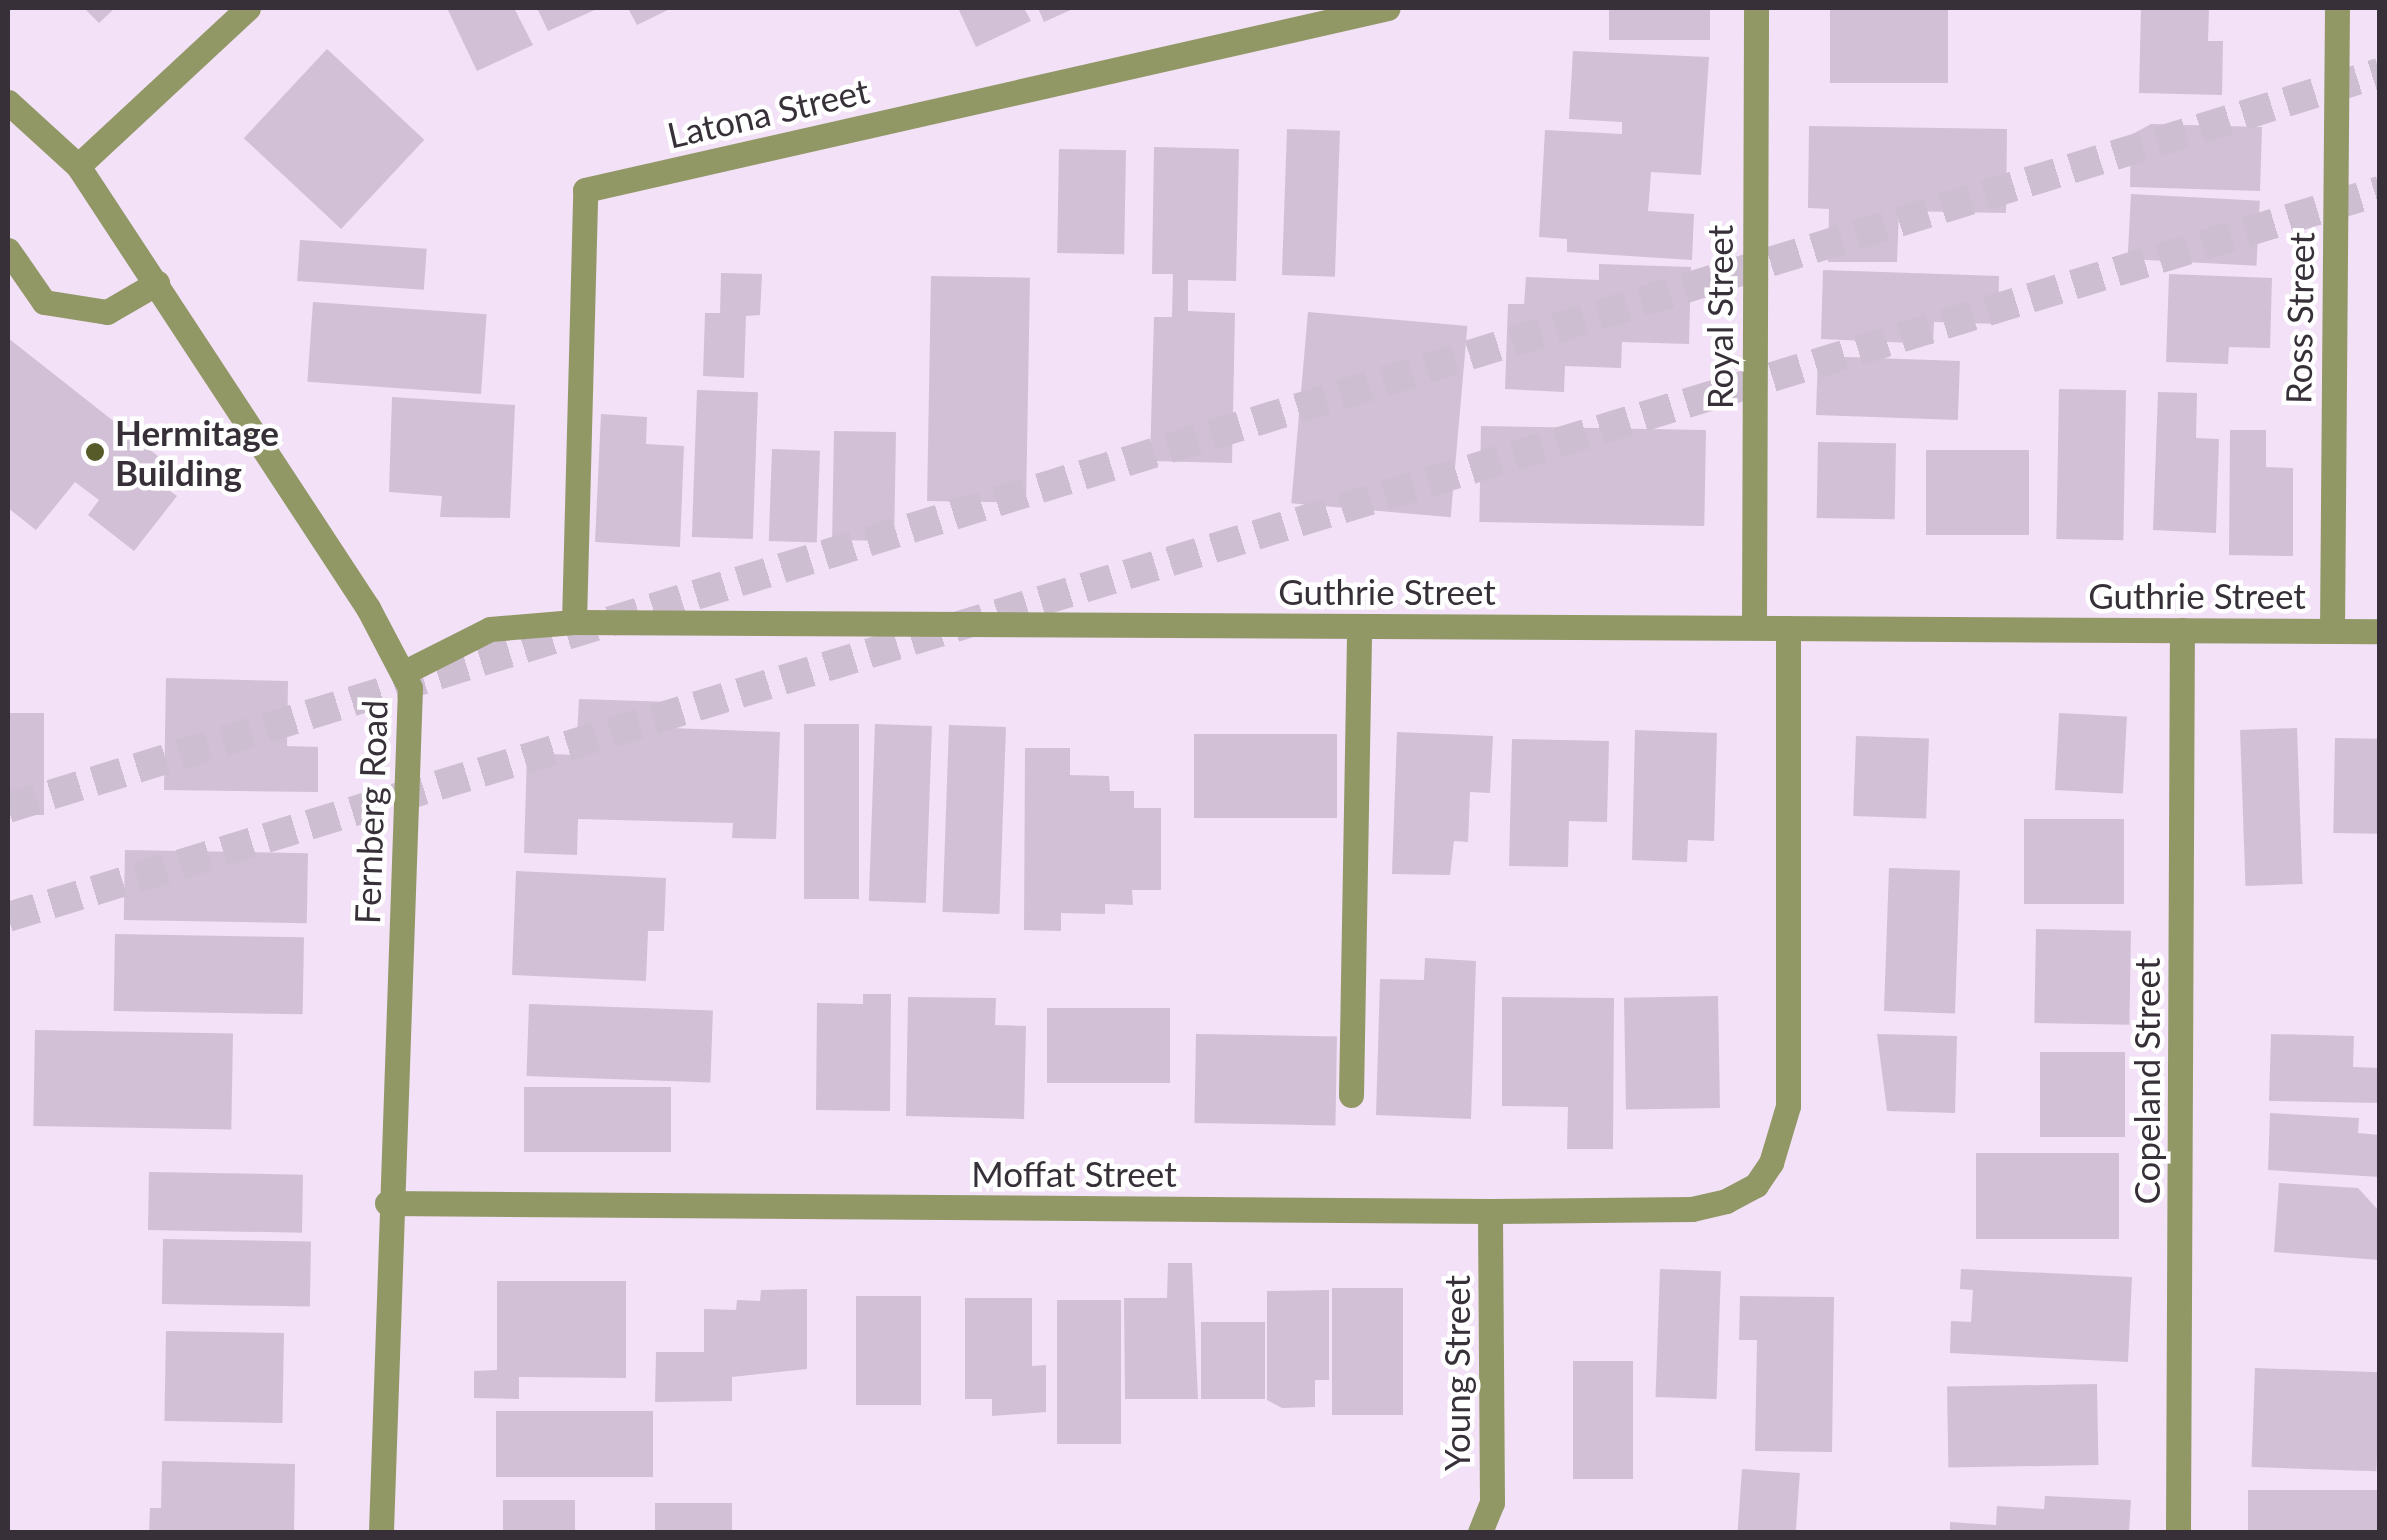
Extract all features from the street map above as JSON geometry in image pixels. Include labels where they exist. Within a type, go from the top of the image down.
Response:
[{"type":"street","points":[[78,166],[248,8]]},
{"type":"street","name":"Latona Street","points":[[574,622],[585,190],[1388,8]]},
{"type":"street","name":"Royal Street","points":[[1754,627],[1756,8]]},
{"type":"street","name":"Ross Street","points":[[2332,630],[2337,8]]},
{"type":"street","name":"Fernberg Road","points":[[8,102],[78,166],[406,672],[411,735],[387,1203],[381,1532]]},
{"type":"street","points":[[8,250],[44,302],[107,312],[157,284]]},
{"type":"street","name":"Guthrie Street","points":[[406,672],[490,629],[574,622],[2380,631]]},
{"type":"street","points":[[1351,1095],[1358,626]]},
{"type":"street","name":"Moffat Street","points":[[387,1203],[1692,1210],[1756,1185],[1788,1106],[1788,628]]},
{"type":"street","name":"Copeland Street","points":[[2178,1532],[2182,630]]},
{"type":"street","name":"Young Street","points":[[1480,1532],[1492,1503],[1490,1211]]},
{"type":"building","points":[[84,8],[115,8],[99,23]]},
{"type":"building","points":[[447,8],[514,8],[533,45],[477,71]]},
{"type":"building","points":[[537,8],[599,8],[548,31]]},
{"type":"building","points":[[628,8],[672,8],[637,25]]},
{"type":"building","points":[[958,8],[1024,8],[1031,21],[976,47]]},
{"type":"building","points":[[1038,8],[1075,8],[1044,22]]},
{"type":"building","points":[[1609,8],[1710,8],[1710,40],[1609,40]]},
{"type":"building","points":[[1830,8],[1948,8],[1948,83],[1830,83]]},
{"type":"building","points":[[2141,8],[2209,8],[2208,41],[2223,41],[2222,95],[2139,93]]},
{"type":"building","points":[[327,49],[424,140],[341,229],[244,138]]},
{"type":"building","points":[[1573,51],[1709,57],[1701,175],[1651,172],[1648,211],[1694,214],[1692,260],[1567,252],[1567,239],[1539,237],[1545,130],[1622,134],[1622,122],[1569,119]]},
{"type":"building","points":[[2151,124],[2262,127],[2260,191],[2130,187],[2131,135]]},
{"type":"building","points":[[1809,126],[2007,129],[2006,213],[1899,211],[1897,262],[1828,262],[1829,209],[1808,208]]},
{"type":"building","points":[[1287,129],[1340,131],[1335,277],[1282,275]]},
{"type":"building","points":[[1154,147],[1239,149],[1236,281],[1188,280],[1188,311],[1235,313],[1232,463],[1150,461],[1154,317],[1172,317],[1173,274],[1152,274]]},
{"type":"building","points":[[1059,149],[1126,150],[1124,254],[1057,253]]},
{"type":"building","points":[[2131,194],[2260,201],[2256,266],[2128,259]]},
{"type":"building","points":[[300,240],[427,249],[424,290],[297,281]]},
{"type":"building","points":[[1599,264],[1691,267],[1689,344],[1622,342],[1621,368],[1565,366],[1564,392],[1505,389],[1508,304],[1524,304],[1526,277],[1599,280]]},
{"type":"building","points":[[1823,270],[1999,276],[1998,324],[1934,322],[1933,344],[1821,339]]},
{"type":"building","points":[[721,273],[762,274],[760,315],[746,316],[744,378],[703,376],[705,313],[720,313]]},
{"type":"building","points":[[2169,274],[2272,278],[2270,348],[2229,347],[2228,364],[2166,362]]},
{"type":"building","points":[[931,276],[1030,278],[1026,503],[927,501]]},
{"type":"building","points":[[313,302],[487,314],[481,394],[307,382]]},
{"type":"building","points":[[1308,312],[1467,326],[1451,517],[1291,503]]},
{"type":"building","name":"Hermitage Building","points":[[8,338],[182,475],[170,491],[177,496],[134,551],[88,515],[99,500],[75,482],[36,530],[8,508]]},
{"type":"building","points":[[1818,356],[1960,361],[1958,420],[1816,415]]},
{"type":"building","points":[[2059,389],[2126,390],[2123,540],[2056,539]]},
{"type":"building","points":[[697,390],[758,392],[753,539],[692,537]]},
{"type":"building","points":[[2158,392],[2197,393],[2196,438],[2219,439],[2216,533],[2153,530]]},
{"type":"building","points":[[392,397],[515,405],[510,518],[440,517],[442,496],[389,492]]},
{"type":"building","points":[[601,414],[647,417],[646,444],[684,446],[680,547],[595,542]]},
{"type":"building","points":[[1481,426],[1706,430],[1704,526],[1479,522]]},
{"type":"building","points":[[2230,430],[2266,430],[2266,467],[2293,468],[2293,556],[2229,555]]},
{"type":"building","points":[[834,431],[896,432],[894,541],[832,540]]},
{"type":"building","points":[[1818,442],[1896,443],[1895,519],[1817,518]]},
{"type":"building","points":[[772,449],[820,451],[817,543],[769,541]]},
{"type":"building","points":[[1926,450],[2029,450],[2029,535],[1926,535]]},
{"type":"building","points":[[166,678],[288,681],[287,746],[318,747],[318,792],[164,790]]},
{"type":"building","points":[[579,699],[671,702],[671,728],[780,732],[776,839],[732,838],[733,823],[578,819],[577,855],[524,853],[527,753],[576,755]]},
{"type":"building","points":[[8,713],[44,713],[44,815],[8,815]]},
{"type":"building","points":[[2059,713],[2127,717],[2123,793],[2055,790]]},
{"type":"building","points":[[804,724],[859,724],[859,899],[804,899]]},
{"type":"building","points":[[875,724],[932,726],[926,903],[869,901]]},
{"type":"building","points":[[949,725],[1006,727],[999,914],[942,912]]},
{"type":"building","points":[[2297,728],[2302,884],[2245,886],[2240,730]]},
{"type":"building","points":[[1635,730],[1717,733],[1714,841],[1688,840],[1687,862],[1632,860]]},
{"type":"building","points":[[1397,732],[1493,736],[1490,793],[1470,792],[1468,842],[1454,841],[1450,875],[1392,874]]},
{"type":"building","points":[[1194,734],[1337,734],[1337,818],[1194,818]]},
{"type":"building","points":[[1856,736],[1929,739],[1926,818],[1853,816]]},
{"type":"building","points":[[2335,738],[2380,739],[2378,834],[2333,833]]},
{"type":"building","points":[[1512,739],[1609,741],[1607,822],[1569,821],[1568,867],[1509,866]]},
{"type":"building","points":[[1025,748],[1070,748],[1070,775],[1109,776],[1110,791],[1134,791],[1134,808],[1161,808],[1161,890],[1132,890],[1133,905],[1105,904],[1105,914],[1061,913],[1061,931],[1024,930]]},
{"type":"building","points":[[2024,819],[2124,819],[2124,904],[2024,904]]},
{"type":"building","points":[[125,850],[308,853],[307,923],[124,920]]},
{"type":"building","points":[[1889,868],[1960,870],[1955,1013],[1884,1011]]},
{"type":"building","points":[[516,871],[666,878],[664,931],[648,931],[646,981],[512,975]]},
{"type":"building","points":[[2036,929],[2131,931],[2129,1025],[2034,1023]]},
{"type":"building","points":[[115,934],[304,937],[303,1014],[114,1011]]},
{"type":"building","points":[[1425,958],[1476,961],[1471,1119],[1376,1115],[1380,979],[1424,980]]},
{"type":"building","points":[[863,994],[891,994],[890,1111],[816,1110],[817,1003],[863,1004]]},
{"type":"building","points":[[1718,996],[1720,1108],[1626,1110],[1624,998]]},
{"type":"building","points":[[908,997],[996,998],[995,1025],[1026,1026],[1024,1119],[906,1116]]},
{"type":"building","points":[[1502,997],[1614,998],[1613,1149],[1567,1149],[1568,1107],[1502,1106]]},
{"type":"building","points":[[529,1004],[713,1010],[710,1082],[526,1076]]},
{"type":"building","points":[[1047,1008],[1170,1008],[1170,1083],[1047,1083]]},
{"type":"building","points":[[35,1030],[233,1033],[231,1129],[33,1126]]},
{"type":"building","points":[[1196,1034],[1337,1036],[1335,1125],[1194,1123]]},
{"type":"building","points":[[1877,1034],[1957,1036],[1955,1113],[1887,1111]]},
{"type":"building","points":[[2271,1034],[2354,1036],[2353,1067],[2380,1068],[2380,1103],[2269,1101]]},
{"type":"building","points":[[2040,1052],[2125,1052],[2125,1137],[2040,1137]]},
{"type":"building","points":[[524,1087],[671,1087],[671,1152],[524,1152]]},
{"type":"building","points":[[2270,1113],[2359,1118],[2358,1133],[2380,1135],[2380,1177],[2268,1170]]},
{"type":"building","points":[[1976,1153],[2119,1153],[2119,1239],[1976,1239]]},
{"type":"building","points":[[149,1172],[303,1175],[302,1233],[148,1230]]},
{"type":"building","points":[[2279,1183],[2358,1188],[2380,1212],[2380,1260],[2274,1252]]},
{"type":"building","points":[[163,1239],[311,1242],[310,1307],[162,1304]]},
{"type":"building","points":[[1168,1263],[1192,1263],[1198,1399],[1125,1399],[1124,1298],[1167,1298]]},
{"type":"building","points":[[1660,1269],[1721,1271],[1716,1399],[1656,1397]]},
{"type":"building","points":[[1961,1269],[2132,1277],[2128,1362],[1950,1353],[1951,1321],[1971,1322],[1973,1290],[1960,1289]]},
{"type":"building","points":[[497,1281],[626,1281],[626,1378],[519,1377],[519,1399],[474,1398],[474,1371],[497,1370]]},
{"type":"building","points":[[1332,1288],[1403,1288],[1403,1415],[1332,1415]]},
{"type":"building","points":[[807,1289],[807,1369],[732,1377],[732,1401],[655,1402],[656,1352],[704,1352],[704,1309],[736,1310],[737,1300],[760,1301],[761,1290]]},
{"type":"building","points":[[1329,1290],[1329,1380],[1315,1380],[1315,1407],[1282,1408],[1267,1400],[1267,1291]]},
{"type":"building","points":[[856,1296],[921,1296],[921,1405],[856,1405]]},
{"type":"building","points":[[1740,1296],[1834,1297],[1832,1452],[1755,1451],[1757,1340],[1739,1340]]},
{"type":"building","points":[[965,1298],[1032,1298],[1032,1366],[1046,1365],[1046,1412],[992,1416],[992,1399],[965,1399]]},
{"type":"building","points":[[1057,1300],[1121,1300],[1121,1444],[1057,1444]]},
{"type":"building","points":[[1201,1322],[1265,1322],[1265,1399],[1201,1399]]},
{"type":"building","points":[[166,1331],[284,1333],[282,1423],[164,1421]]},
{"type":"building","points":[[1573,1361],[1633,1361],[1633,1479],[1573,1479]]},
{"type":"building","points":[[2255,1368],[2380,1372],[2376,1471],[2252,1467]]},
{"type":"building","points":[[2097,1384],[2098,1465],[1948,1468],[1947,1387]]},
{"type":"building","points":[[496,1411],[653,1411],[653,1477],[496,1477]]},
{"type":"building","points":[[162,1461],[295,1464],[294,1532],[149,1532],[150,1508],[161,1508]]},
{"type":"building","points":[[1742,1469],[1800,1473],[1796,1532],[1738,1532]]},
{"type":"building","points":[[2248,1490],[2380,1490],[2380,1532],[2248,1532]]},
{"type":"building","points":[[2045,1496],[2131,1500],[2129,1532],[1950,1532],[1950,1522],[1996,1525],[1997,1506],[2044,1509]]},
{"type":"building","points":[[503,1500],[575,1500],[575,1532],[503,1532]]},
{"type":"building","points":[[655,1503],[732,1503],[732,1532],[655,1532]]},
{"type":"tunnel","points":[[8,808],[2380,73]]},
{"type":"tunnel","points":[[8,917],[2380,191]]},
{"type":"place","name":"Hermitage Building","points":[[95,452]]}]
